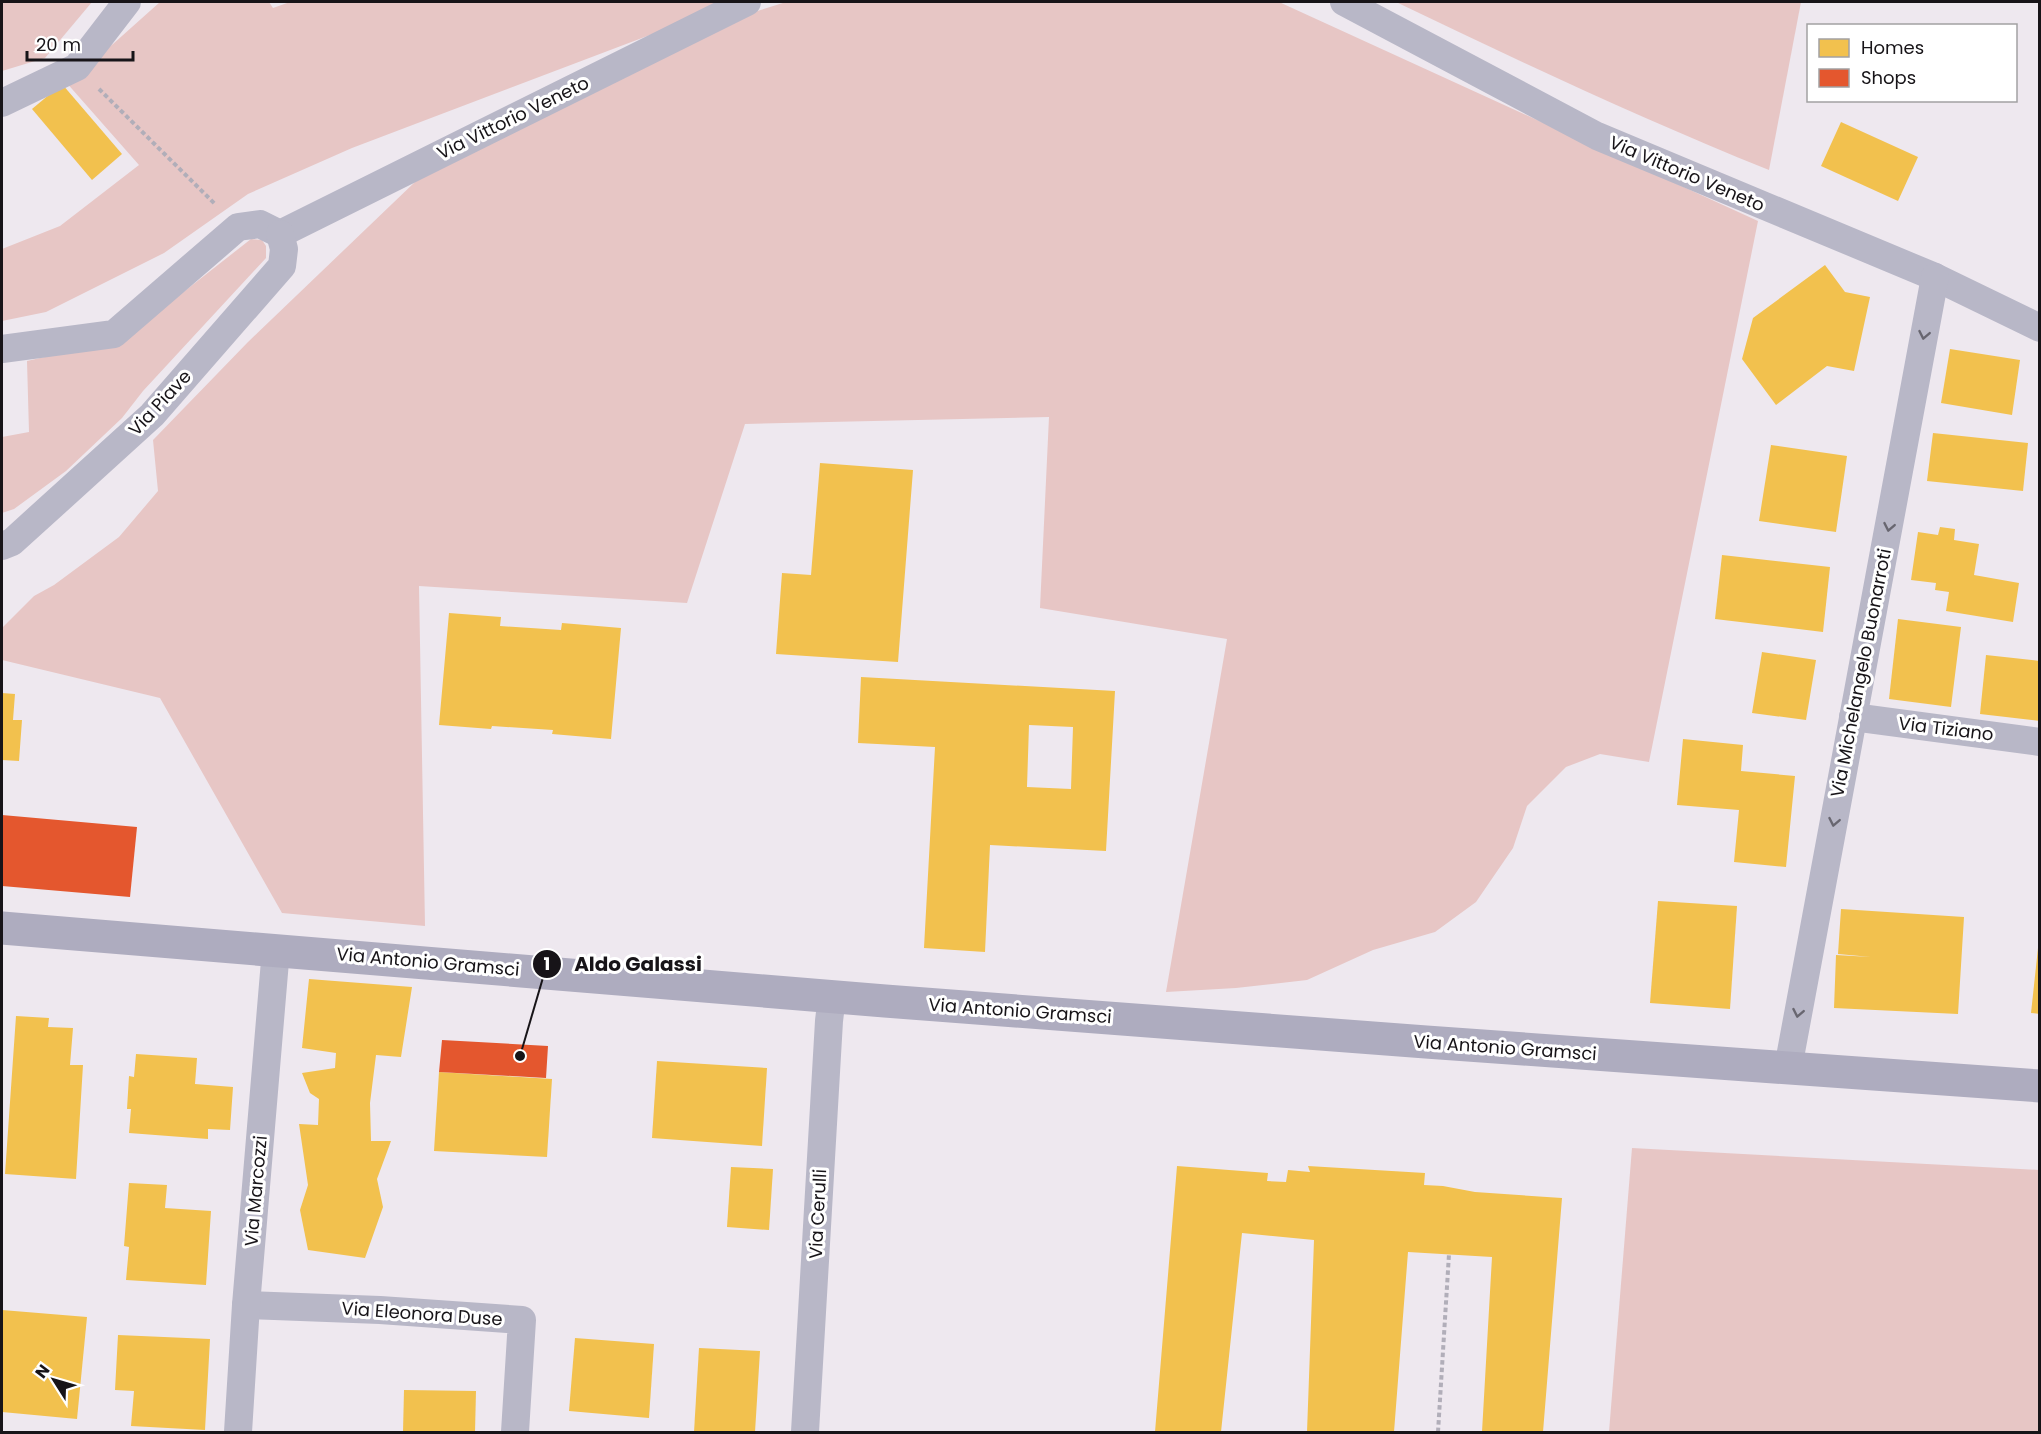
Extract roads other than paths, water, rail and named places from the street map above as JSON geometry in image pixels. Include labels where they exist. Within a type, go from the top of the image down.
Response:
[{"type":"street","points":[[2,103],[77,67],[127,2]]},
{"type":"street","name":"Via Vittorio Veneto","points":[[279,234],[747,2]]},
{"type":"street","name":"Via Vittorio Veneto","points":[[1344,2],[1597,136],[1935,278],[2040,328]]},
{"type":"street","points":[[2,349],[114,334],[238,227],[260,224],[279,234]]},
{"type":"street","name":"Via Piave","points":[[2,546],[12,542],[152,415],[282,266],[284,249],[279,234]]},
{"type":"street","name":"Via Michelangelo Buonarroti","points":[[1788,1068],[1935,278]]},
{"type":"street","name":"Via Tiziano","points":[[1853,717],[2040,742]]},
{"type":"street","name":"Via Antonio Gramsci","points":[[2,928],[832,996],[2040,1086]]},
{"type":"street","name":"Via Marcozzi","points":[[238,1432],[246,1305],[276,949]]},
{"type":"street","name":"Via Cerulli","points":[[805,1432],[832,996]]},
{"type":"street","name":"Via Eleonora Duse","points":[[246,1305],[380,1310],[522,1320],[515,1432]]},
{"type":"place","name":"Aldo Galassi","points":[[520,1056]]}]
